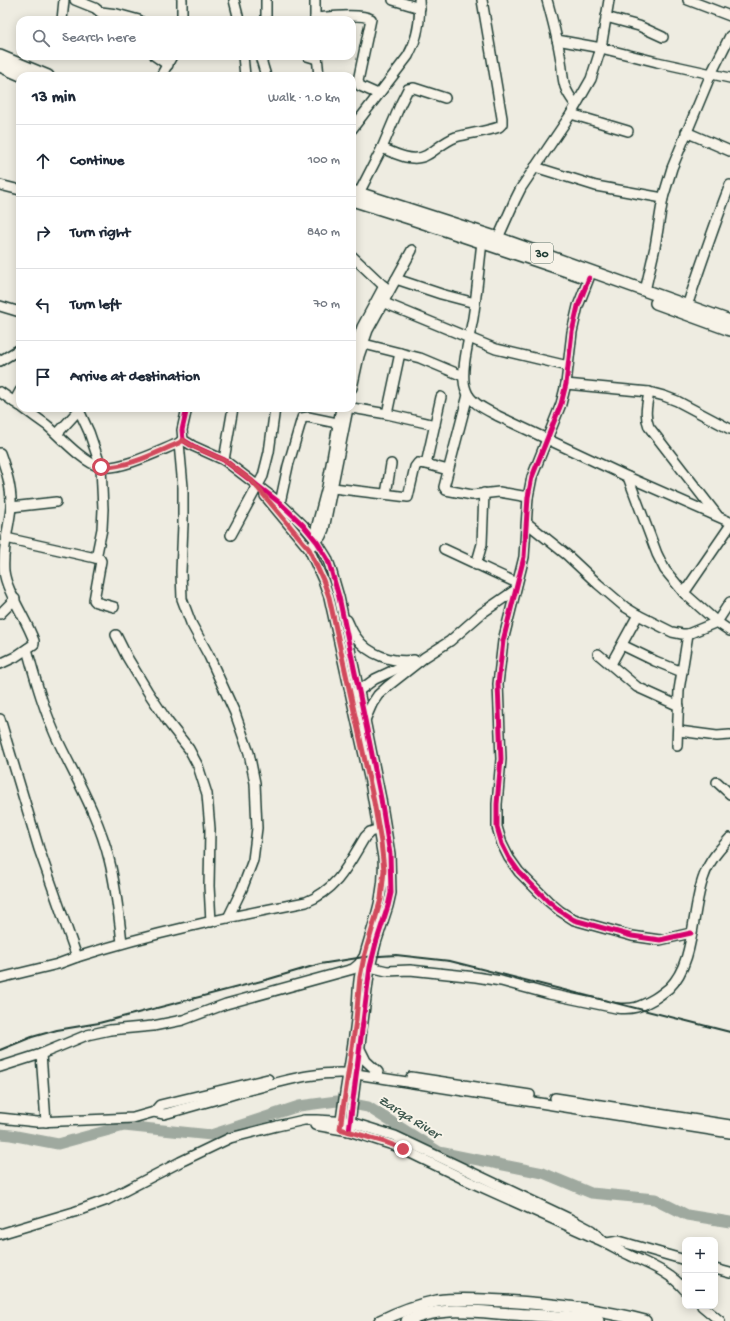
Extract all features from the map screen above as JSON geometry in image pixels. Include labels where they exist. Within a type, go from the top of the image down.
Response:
[{"type":"main road","points":[[10,66],[33,72]]},
{"type":"main road","name":"30","points":[[356,196],[498,238],[687,306],[727,324]]},
{"type":"main road","name":"30","points":[[356,196],[482,242],[727,324]]},
{"type":"main road","points":[[380,1321],[422,1305],[438,1301],[472,1299],[570,1306],[645,1321]]},
{"type":"main road","points":[[407,1321],[422,1315],[457,1311],[559,1316],[598,1321]]},
{"type":"street","points":[[62,16],[64,0]]},
{"type":"street","points":[[75,0],[88,2],[106,16]]},
{"type":"street","points":[[182,0],[182,16]]},
{"type":"street","points":[[234,0],[238,16]]},
{"type":"street","points":[[266,0],[266,16]]},
{"type":"street","points":[[315,0],[315,16]]},
{"type":"street","points":[[356,124],[408,56],[414,45],[420,23],[419,4],[393,0]]},
{"type":"street","points":[[382,148],[404,157],[418,159],[426,156],[446,141],[456,137],[499,127],[502,124],[482,0]]},
{"type":"street","points":[[547,0],[561,56],[564,86],[576,105]]},
{"type":"street","points":[[498,238],[515,200],[535,167],[571,114],[591,79],[601,48],[608,0]]},
{"type":"street","points":[[688,0],[730,16]]},
{"type":"street","points":[[101,12],[125,16]]},
{"type":"street","points":[[356,16],[368,17],[371,19],[358,81],[360,86],[378,94]]},
{"type":"street","points":[[606,17],[639,26],[664,37]]},
{"type":"street","points":[[645,291],[655,247],[663,198],[672,168],[711,74],[730,36]]},
{"type":"street","points":[[557,40],[601,48],[730,78]]},
{"type":"street","points":[[161,60],[168,65]]},
{"type":"street","points":[[164,72],[170,60]]},
{"type":"street","points":[[243,60],[245,72]]},
{"type":"street","points":[[261,60],[265,72]]},
{"type":"street","points":[[317,60],[319,72]]},
{"type":"street","points":[[356,192],[382,148],[408,89],[414,88],[445,98]]},
{"type":"street","points":[[571,114],[628,131]]},
{"type":"street","points":[[686,132],[730,151]]},
{"type":"street","points":[[535,167],[596,186],[663,198]]},
{"type":"street","points":[[0,185],[16,189]]},
{"type":"street","points":[[687,306],[715,221],[730,185]]},
{"type":"street","points":[[482,242],[470,339],[463,376],[468,395],[484,408],[498,416],[628,477],[730,522]]},
{"type":"street","points":[[356,362],[362,327],[386,288],[396,279],[412,250]]},
{"type":"street","points":[[356,260],[386,288]]},
{"type":"street","points":[[589,278],[577,312],[571,338],[566,384],[561,404],[532,477],[528,497],[524,557],[503,641],[498,684],[501,759],[497,822],[502,844],[509,858],[519,872],[548,901],[574,920],[632,936],[660,940],[691,933]]},
{"type":"street","points":[[396,279],[441,294],[475,303]]},
{"type":"street","points":[[356,349],[368,330],[382,302],[386,288]]},
{"type":"street","points":[[382,302],[470,339],[511,354],[568,366]]},
{"type":"street","points":[[0,306],[16,311]]},
{"type":"street","points":[[359,343],[430,362],[463,376]]},
{"type":"street","points":[[0,361],[16,351]]},
{"type":"street","points":[[387,414],[400,353]]},
{"type":"street","points":[[566,384],[649,392],[677,401],[730,428]]},
{"type":"street","points":[[0,392],[16,403]]},
{"type":"street","points":[[649,392],[646,414],[649,427],[718,516]]},
{"type":"street","points":[[468,395],[443,485],[446,490],[472,495],[499,492],[528,497]]},
{"type":"street","points":[[426,464],[441,397]]},
{"type":"street","points":[[356,409],[435,425]]},
{"type":"street","points":[[28,412],[57,434],[84,458],[94,465],[101,467],[112,467],[129,463],[181,441],[224,460],[256,485],[278,506],[303,525],[317,542],[327,558],[342,611],[365,720],[382,828],[383,884],[368,961],[368,983],[360,1049],[352,1070]]},
{"type":"street","points":[[57,434],[75,412]]},
{"type":"street","points":[[79,412],[92,439],[101,467],[103,509],[102,529],[96,558]]},
{"type":"street","points":[[186,412],[181,441],[183,488],[181,572],[182,599],[191,623],[210,656],[235,713],[248,753],[255,783],[257,828],[253,860],[242,889],[228,918]]},
{"type":"street","points":[[224,460],[232,412]]},
{"type":"street","points":[[231,535],[256,485],[263,476],[268,458],[274,412]]},
{"type":"street","points":[[317,542],[316,529],[326,487],[340,412]]},
{"type":"street","points":[[309,549],[317,542],[324,529],[347,412]]},
{"type":"street","points":[[337,423],[308,417],[302,418],[278,506],[309,549],[329,597],[382,828]]},
{"type":"street","points":[[0,453],[10,484],[11,507],[4,523],[6,538],[4,550],[4,573],[34,641],[34,644],[27,649],[0,664]]},
{"type":"street","points":[[333,488],[408,497],[415,467],[418,463],[448,470]]},
{"type":"street","points":[[386,494],[391,464]]},
{"type":"street","points":[[628,477],[657,554],[665,570],[684,593],[717,622],[730,631]]},
{"type":"street","points":[[476,565],[482,544],[484,493]]},
{"type":"street","points":[[11,507],[56,502]]},
{"type":"street","points":[[527,523],[568,555],[615,599],[638,615],[672,632],[688,634],[717,622],[730,602]]},
{"type":"street","points":[[684,593],[718,546],[730,526]]},
{"type":"street","points":[[6,538],[101,560],[94,600],[96,602],[114,607]]},
{"type":"street","points":[[444,549],[516,587]]},
{"type":"street","points":[[365,720],[378,695],[388,686],[425,657],[450,641],[482,613],[516,587]]},
{"type":"street","points":[[0,614],[15,599]]},
{"type":"street","points":[[342,611],[356,638],[370,650],[382,657],[404,662],[425,657]]},
{"type":"street","points":[[611,664],[638,615]]},
{"type":"street","points":[[677,746],[682,672],[688,634]]},
{"type":"street","points":[[116,635],[148,692],[168,722],[189,749],[198,766],[207,794],[209,822],[208,886],[211,922]]},
{"type":"street","points":[[622,645],[682,672]]},
{"type":"street","points":[[27,649],[37,687],[50,722],[93,812],[109,859],[120,917],[122,944]]},
{"type":"street","points":[[598,654],[640,689],[679,706]]},
{"type":"street","points":[[351,697],[375,679],[414,660]]},
{"type":"street","points":[[0,719],[39,849],[78,957]]},
{"type":"street","points":[[679,731],[717,736],[730,735]]},
{"type":"street","points":[[717,782],[730,794]]},
{"type":"street","points":[[0,978],[58,964],[122,944],[228,918],[306,902],[315,898],[335,884],[343,875],[365,837],[370,832],[382,828]]},
{"type":"street","points":[[368,983],[378,975],[387,971],[410,970],[501,981],[549,994],[616,1008],[637,1008],[661,994],[675,981],[686,956],[699,890],[704,875],[717,852],[730,838]]},
{"type":"street","points":[[368,961],[387,971]]},
{"type":"street","points":[[0,1067],[41,1054],[91,1033],[169,1024],[226,1004],[349,970],[368,961]]},
{"type":"street","points":[[345,1126],[351,1087],[360,977],[368,961]]},
{"type":"street","points":[[349,970],[356,973],[360,977]]},
{"type":"street","points":[[360,1049],[376,1075]]},
{"type":"street","points":[[41,1054],[46,1122]]},
{"type":"street","points":[[154,1112],[160,1104],[307,1070],[352,1070],[642,1116],[730,1133]]},
{"type":"street","points":[[0,1118],[31,1122],[46,1122],[133,1118],[154,1112],[164,1114],[309,1075],[352,1070]]},
{"type":"street","points":[[351,1087],[376,1075]]},
{"type":"street","points":[[168,1102],[170,1112]]},
{"type":"street","points":[[642,1116],[730,1125]]},
{"type":"street","points":[[0,1234],[102,1202],[230,1138],[270,1127],[294,1123],[301,1125],[345,1126],[403,1149],[466,1180],[605,1242],[622,1252],[663,1271],[672,1277],[682,1287]]},
{"type":"street","points":[[605,1242],[619,1241],[682,1259]]},
{"type":"street","points":[[718,1270],[730,1273]]},
{"type":"street","points":[[706,1309],[720,1321]]},
{"type":"waterway","name":"Zarqa River","points":[[0,1134],[58,1144],[124,1126],[211,1135],[299,1106],[337,1101],[368,1107],[439,1152],[543,1173],[591,1193],[655,1199],[687,1215],[730,1222]]},
{"type":"railway","points":[[0,1050],[32,1037],[57,1030],[99,1023],[269,979],[320,964],[364,957],[396,955],[450,961],[730,1032]]},
{"type":"cycle path","points":[[589,278],[578,306],[572,332],[566,384],[561,404],[532,477],[528,497],[524,557],[503,641],[498,684],[501,759],[497,804],[497,827],[502,844],[509,858],[519,872],[548,901],[574,920],[632,936],[660,940],[691,933]]},
{"type":"cycle path","points":[[186,412],[182,430],[183,440],[224,460],[280,503],[303,525],[317,542],[327,558],[339,597],[381,799],[390,854],[391,893],[370,967],[349,1131]]},
{"type":"route","points":[[101,467],[112,467],[129,463],[183,440],[192,446],[202,449],[224,460],[252,481],[309,549],[316,563],[329,597],[370,782],[379,829],[384,870],[378,913],[364,957],[360,977],[356,1020],[347,1073],[340,1129],[385,1142],[403,1149]]}]
